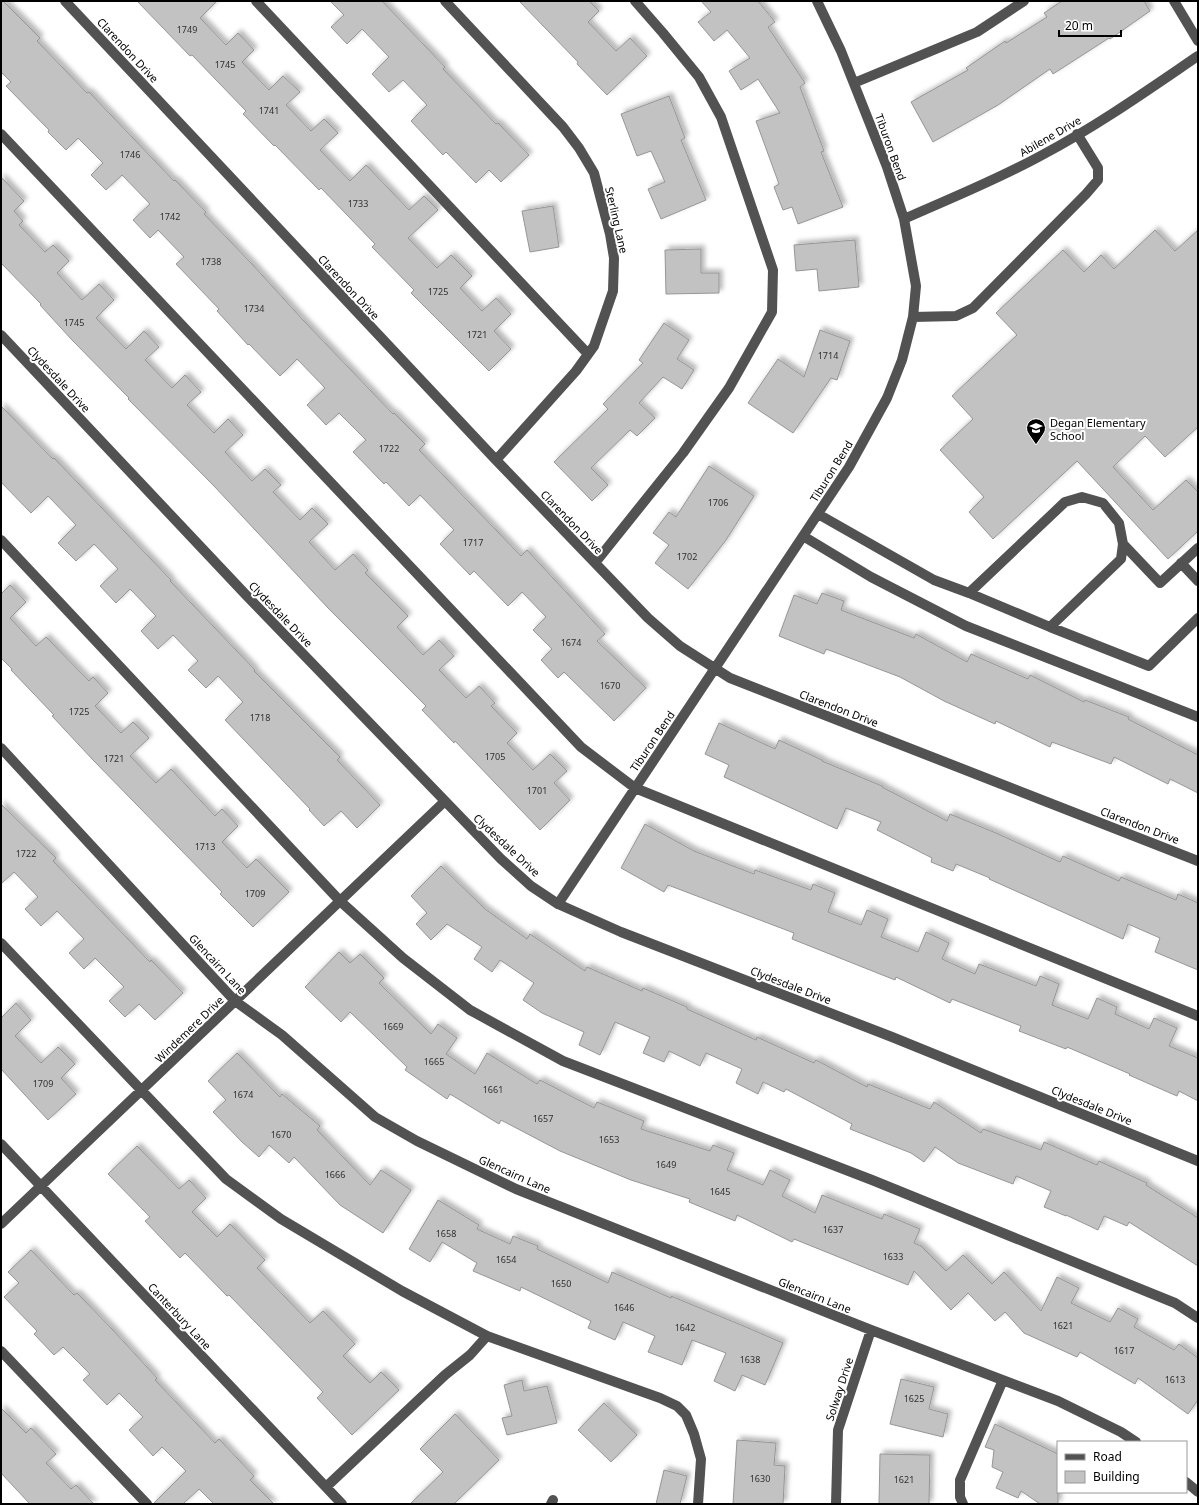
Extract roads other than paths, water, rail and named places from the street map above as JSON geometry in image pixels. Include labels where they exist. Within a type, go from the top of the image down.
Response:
[{"type":"street","name":"Clarendon Drive","points":[[65,1],[496,460],[648,618],[680,646],[730,678],[1198,861]]},
{"type":"street","points":[[256,1],[588,354]]},
{"type":"street","name":"Sterling Lane","points":[[445,1],[563,127],[579,148],[594,174],[610,234],[614,265],[613,291],[594,346],[576,371],[496,460]]},
{"type":"street","points":[[594,562],[683,453],[729,388],[772,312],[773,270],[721,117],[699,77],[663,33],[634,1]]},
{"type":"street","name":"Tiburon Bend","points":[[558,904],[849,467],[887,398],[902,360],[913,317],[916,286],[904,219],[887,167],[854,83],[841,51],[817,1]]},
{"type":"street","points":[[854,83],[977,32],[1024,1]]},
{"type":"street","points":[[1174,1],[1198,41]]},
{"type":"street","name":"Abilene Drive","points":[[904,219],[994,179],[1045,154],[1135,99],[1198,56]]},
{"type":"street","points":[[1,134],[581,747],[635,788],[1198,1016]]},
{"type":"street","points":[[913,317],[956,316],[973,308],[1086,194],[1098,180],[1098,168],[1077,134]]},
{"type":"street","name":"Clydesdale Drive","points":[[1,335],[247,596],[445,802],[501,859],[532,886],[558,904],[621,932],[892,1038],[1198,1161]]},
{"type":"street","points":[[969,593],[1065,502],[1082,497],[1103,503],[1119,523],[1123,544],[1121,559],[1050,627]]},
{"type":"street","points":[[818,514],[934,580],[1149,666],[1198,618]]},
{"type":"street","points":[[804,536],[871,577],[966,626],[1198,717]]},
{"type":"street","points":[[1,540],[340,901],[403,958],[470,1010],[563,1061],[872,1180],[1175,1302],[1198,1318]]},
{"type":"street","points":[[1123,544],[1160,583],[1198,548]]},
{"type":"street","points":[[1181,563],[1198,581]]},
{"type":"street","name":"Glencairn Lane","points":[[1,748],[235,1001],[282,1035],[375,1117],[417,1141],[516,1189],[871,1330],[1058,1401],[1121,1432],[1134,1441]]},
{"type":"street","name":"Windemere Drive","points":[[1,1224],[445,802]]},
{"type":"street","points":[[1,943],[226,1179],[281,1219],[402,1291],[487,1336],[660,1398],[677,1406],[686,1415],[694,1434],[701,1459],[698,1504]]},
{"type":"street","name":"Canterbury Lane","points":[[1,1144],[342,1504]]},
{"type":"street","name":"Solway Drive","points":[[836,1504],[838,1430],[871,1330]]},
{"type":"street","points":[[326,1487],[445,1374],[470,1354],[487,1336]]},
{"type":"street","points":[[1,1351],[147,1504]]},
{"type":"street","points":[[963,1504],[960,1497],[960,1480],[1003,1380]]},
{"type":"street","points":[[1187,1483],[1198,1492]]},
{"type":"place","name":"Degan Elementary School","points":[[1036,445]]}]
